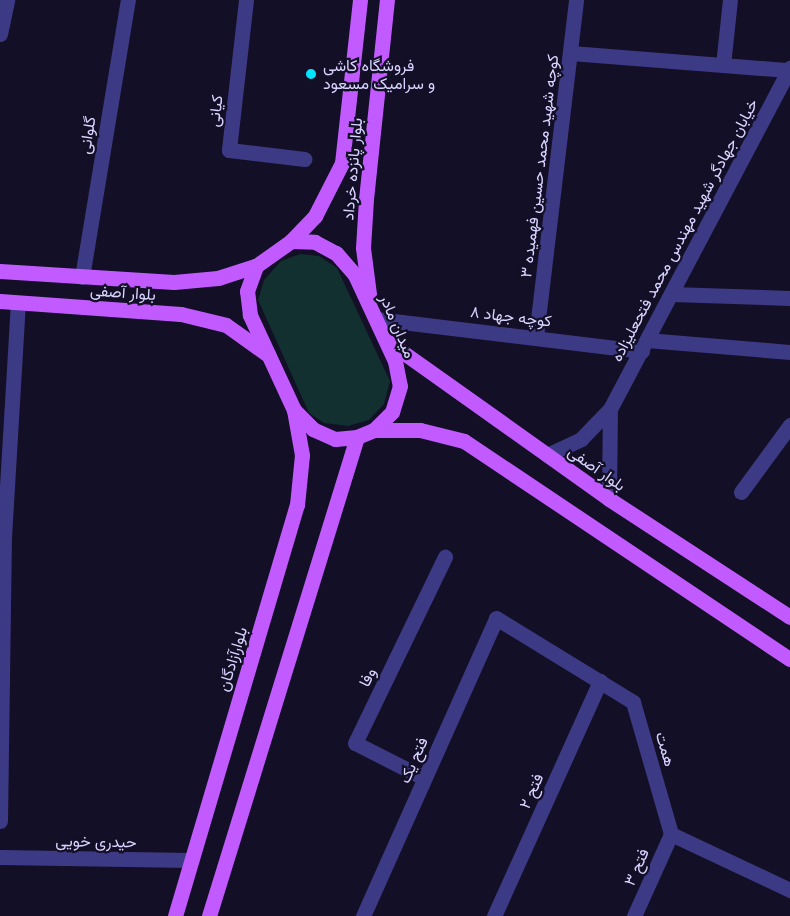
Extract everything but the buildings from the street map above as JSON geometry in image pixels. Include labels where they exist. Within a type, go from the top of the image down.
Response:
[{"type":"main road","name":"بلوار پانزده خرداد","points":[[291,241],[315,216],[342,163],[360,0]]},
{"type":"main road","name":"بلوار پانزده خرداد","points":[[374,312],[363,248],[387,0]]},
{"type":"main road","points":[[256,266],[291,241]]},
{"type":"main road","name":"میدان مادر","points":[[256,266],[247,291],[250,315],[294,410],[313,429],[335,439],[357,437],[374,430],[392,412],[400,386],[387,341],[374,312],[336,253],[315,242],[291,241]]},
{"type":"main road","name":"بلوار آصفی","points":[[0,271],[174,282],[218,278],[256,266]]},
{"type":"main road","name":"بلوار آصفی","points":[[0,302],[182,314],[226,325],[269,356]]},
{"type":"main road","name":"بلوار آصفی","points":[[387,341],[609,499],[790,617]]},
{"type":"main road","name":"بلوارآزادگان","points":[[175,916],[297,506],[302,455],[294,410]]},
{"type":"main road","points":[[374,430],[420,430],[464,441],[790,659]]},
{"type":"main road","points":[[209,916],[357,437]]},
{"type":"street","points":[[0,34],[7,0]]},
{"type":"street","name":"گلوانی","points":[[82,277],[128,0]]},
{"type":"street","name":"کیانی","points":[[246,0],[229,150],[304,159]]},
{"type":"street","name":"کوچه شهید محمد حسین فهمیده ۳","points":[[536,336],[576,0]]},
{"type":"street","points":[[723,65],[730,0]]},
{"type":"street","points":[[571,53],[789,69]]},
{"type":"street","name":"خیابان جهادگر شهید مهندس محمد فتحعلیزاده","points":[[547,455],[581,439],[610,409],[789,69]]},
{"type":"street","points":[[672,294],[790,298]]},
{"type":"street","points":[[0,821],[2,537],[18,303]]},
{"type":"street","name":"کوچه جهاد ۸","points":[[374,312],[536,336],[645,345],[790,352]]},
{"type":"street","name":"خیابان جهادگر شهید مهندس محمد فتحعلیزاده","points":[[609,499],[610,409]]},
{"type":"street","points":[[741,492],[790,425]]},
{"type":"street","name":"وفا","points":[[424,778],[355,743],[445,557]]},
{"type":"street","name":"فتح یک","points":[[363,916],[496,618]]},
{"type":"street","name":"همت","points":[[496,618],[633,702],[671,834]]},
{"type":"street","name":"فتح ۲","points":[[494,916],[600,681]]},
{"type":"street","points":[[671,834],[790,890]]},
{"type":"street","name":"فتح ۳","points":[[634,916],[671,834]]},
{"type":"street","name":"حیدری خویی","points":[[0,857],[191,860]]},
{"type":"green space","points":[[300,254],[319,256],[337,268],[390,381],[384,404],[369,420],[348,426],[324,423],[309,413],[258,300],[264,280],[281,261]]},
{"type":"place","name":"فروشگاه کاشی و سرامیک مسعود","points":[[311,74]]}]
